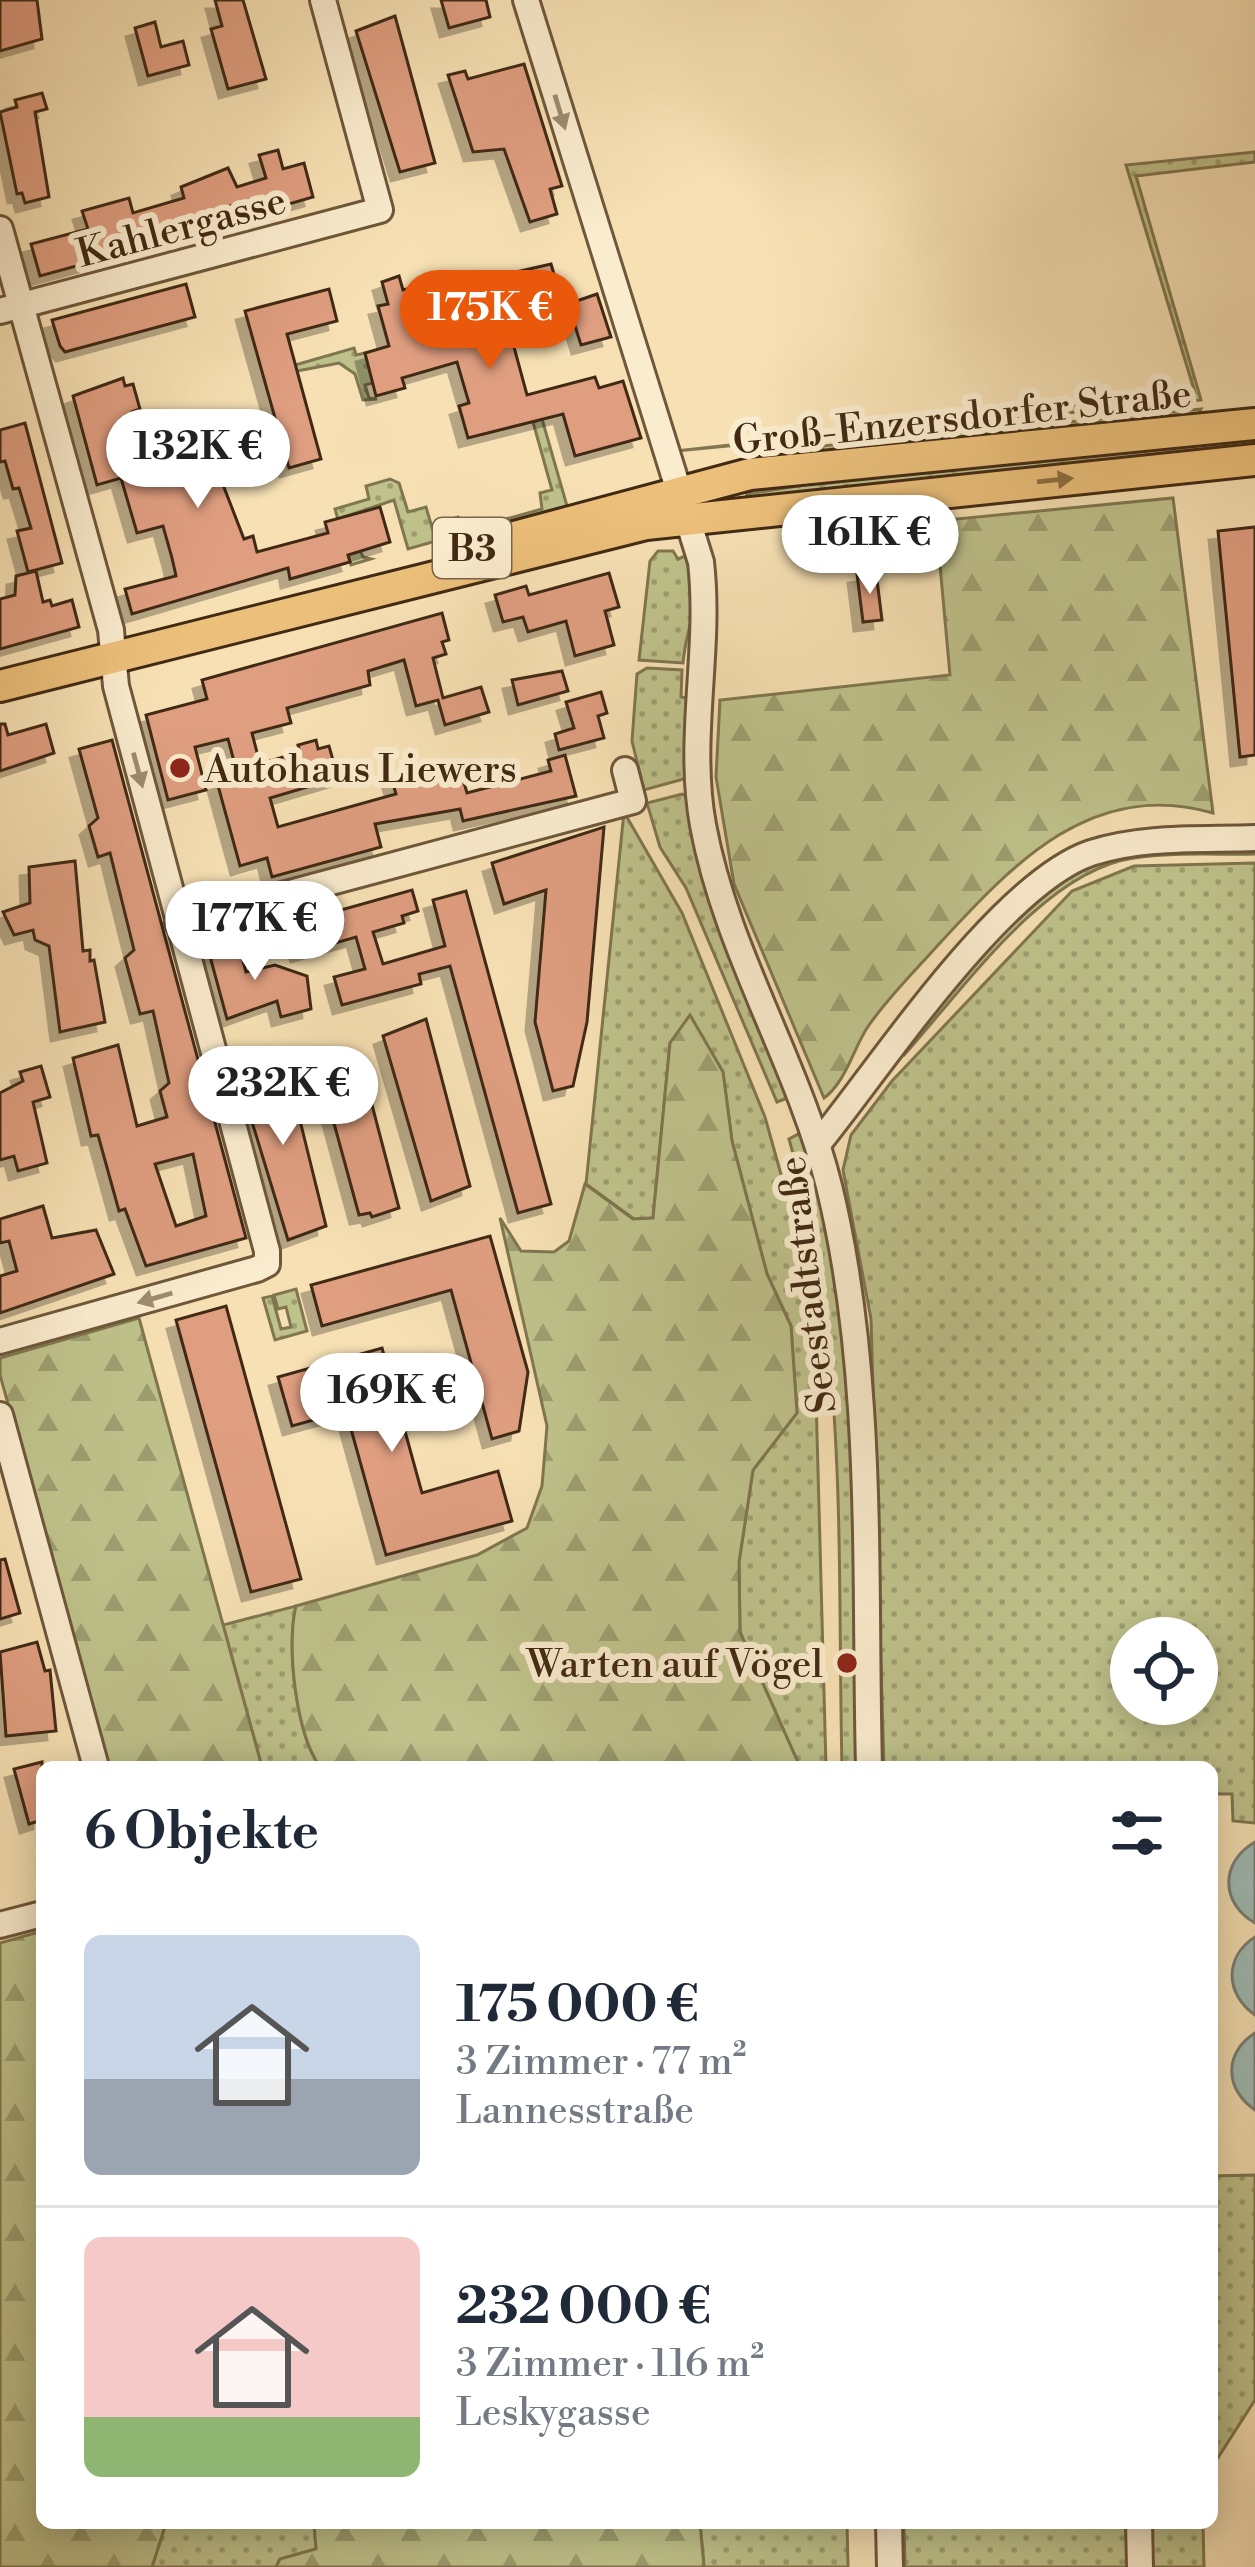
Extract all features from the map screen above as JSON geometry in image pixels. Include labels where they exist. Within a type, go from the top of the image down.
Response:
[{"type":"main road","name":"Groß-Enzersdorfer Straße","points":[[683,504],[767,472],[1255,424]]},
{"type":"main road","name":"Groß-Enzersdorfer Straße","points":[[683,504],[1255,460]]},
{"type":"main road","name":"B3","points":[[0,686],[271,618],[357,583],[683,504]]},
{"type":"street","name":"Kahlergasse","points":[[10,309],[380,210],[323,0]]},
{"type":"street","points":[[526,0],[701,562],[707,616],[697,783],[712,871],[818,1144]]},
{"type":"street","points":[[0,229],[10,309],[111,630],[111,656],[178,923],[268,1250],[266,1264],[0,1341]]},
{"type":"street","points":[[178,923],[632,800],[625,770]]},
{"type":"street","name":"Seestadtstraße","points":[[869,1761],[854,1326],[841,1237],[818,1144],[894,1037],[1050,876],[1087,854],[1132,842],[1255,838]]},
{"type":"street","points":[[0,1415],[94,1761]]},
{"type":"street","points":[[0,1925],[36,1916]]},
{"type":"street","points":[[889,2529],[890,2567]]},
{"type":"street","points":[[1139,2529],[1140,2567]]},
{"type":"green space","points":[[1255,152],[1255,162],[1136,176],[1201,400],[676,451],[1195,393],[1126,165]]},
{"type":"green space","points":[[354,348],[356,355],[365,353],[373,383],[365,385],[369,398],[377,399],[363,400],[355,374],[339,363],[297,371],[295,365]]},
{"type":"green space","points":[[1201,409],[1198,415],[824,454],[822,446]]},
{"type":"green space","points":[[542,419],[567,506],[455,536],[451,519],[458,517],[463,531],[542,509],[540,493],[552,490],[533,422]]},
{"type":"green space","points":[[1255,433],[1255,445],[745,500],[747,494],[927,466]]},
{"type":"green space","points":[[390,479],[399,483],[408,512],[426,507],[436,541],[408,549],[394,500],[344,517],[363,557],[371,559],[351,565],[335,509],[369,499],[366,486]]},
{"type":"green space","points":[[1173,498],[1213,813],[1170,805],[1130,807],[1058,835],[1026,858],[893,995],[867,1028],[838,1084],[824,1098],[734,884],[716,777],[720,700],[950,675],[936,521]]},
{"type":"green space","points":[[658,551],[673,551],[678,559],[685,556],[690,574],[694,602],[683,663],[639,660],[650,561]]},
{"type":"green space","points":[[647,668],[682,670],[681,697],[688,698],[687,778],[644,790],[632,741],[637,674]]},
{"type":"green space","points":[[682,794],[688,797],[790,1097],[777,1102],[686,888],[660,847],[647,803]]},
{"type":"green space","points":[[624,812],[682,913],[765,1117],[801,1246],[815,1359],[826,1761],[797,1761],[740,1632],[739,1562],[753,1470],[797,1413],[791,1326],[767,1274],[732,1141],[723,1072],[690,1016],[670,1043],[653,1218],[634,1219],[586,1184]]},
{"type":"green space","points":[[1255,845],[1255,854],[1134,858],[1101,867],[1069,885],[1007,937],[904,1055],[899,1051],[971,963],[1061,881],[1125,852]]},
{"type":"green space","points":[[1255,863],[1255,1823],[1233,1821],[1232,1794],[1218,1794],[1218,1761],[884,1761],[871,1319],[843,1170],[851,1135],[892,1081],[1072,891],[1134,866]]},
{"type":"green space","points":[[690,1015],[723,1072],[732,1141],[767,1274],[791,1326],[797,1413],[753,1470],[739,1562],[740,1632],[797,1761],[317,1761],[295,1689],[296,1606],[477,1555],[527,1528],[542,1486],[547,1426],[500,1218],[521,1251],[554,1252],[569,1241],[585,1184],[633,1219],[653,1218],[670,1043]]},
{"type":"green space","points":[[802,1132],[822,1209],[846,1367],[858,1761],[842,1761],[831,1372],[822,1293],[789,1139]]},
{"type":"green space","points":[[296,1289],[307,1331],[275,1340],[263,1298],[272,1296],[281,1329],[291,1327],[286,1307],[278,1309],[274,1295]]},
{"type":"green space","points":[[139,1318],[260,1761],[107,1761],[0,1375],[0,1358]]},
{"type":"green space","points":[[296,1606],[295,1689],[317,1761],[260,1761],[223,1625]]},
{"type":"green space","points":[[36,1933],[36,2529],[164,2529],[152,2567],[0,2567],[0,1943]]},
{"type":"green space","points":[[1255,2175],[1255,2400],[1218,2458],[1218,2176]]},
{"type":"green space","points":[[164,2529],[314,2529],[316,2549],[280,2559],[276,2567],[152,2567]]},
{"type":"green space","points":[[314,2529],[701,2529],[704,2567],[276,2567],[280,2559],[316,2549]]},
{"type":"green space","points":[[701,2529],[847,2529],[848,2567],[704,2567]]},
{"type":"green space","points":[[904,2529],[1135,2529],[1136,2567],[905,2567]]},
{"type":"green space","points":[[1151,2529],[1203,2529],[1204,2567],[1152,2567]]},
{"type":"water","points":[[1255,1842],[1255,1923],[1235,1905],[1229,1882],[1235,1860]]},
{"type":"water","points":[[1255,1937],[1255,2015],[1238,1997],[1232,1976],[1238,1955]]},
{"type":"water","points":[[1255,2033],[1255,2110],[1238,2092],[1232,2072],[1237,2051]]},
{"type":"building","points":[[0,0],[37,0],[42,39],[0,51]]},
{"type":"building","points":[[215,0],[243,0],[266,79],[228,89],[211,29],[222,26]]},
{"type":"building","points":[[441,0],[486,0],[490,17],[449,28]]},
{"type":"building","points":[[395,16],[435,163],[400,172],[356,31]]},
{"type":"building","points":[[155,22],[161,47],[183,41],[189,65],[148,76],[135,28]]},
{"type":"building","points":[[524,64],[562,186],[550,189],[557,214],[530,222],[504,149],[473,152],[448,75],[465,71],[468,79]]},
{"type":"building","points":[[42,93],[47,109],[35,112],[49,197],[25,203],[22,193],[17,194],[0,112],[17,107],[15,100]]},
{"type":"building","points":[[278,150],[283,169],[304,163],[313,197],[279,207],[277,201],[262,206],[260,198],[166,223],[171,240],[40,276],[31,244],[88,229],[82,211],[129,198],[133,213],[184,198],[181,187],[228,168],[237,187],[266,178],[259,155]]},
{"type":"building","points":[[551,264],[558,288],[534,294],[537,305],[513,311],[503,275]]},
{"type":"building","points":[[399,276],[403,290],[434,282],[436,291],[444,289],[455,328],[505,314],[527,395],[595,377],[599,388],[623,381],[641,438],[575,456],[563,414],[468,438],[459,406],[469,403],[457,362],[402,378],[405,388],[376,396],[365,353],[389,346],[378,306],[388,304],[382,282]]},
{"type":"building","points":[[186,284],[195,317],[65,352],[60,346],[52,320]]},
{"type":"building","points":[[329,289],[337,321],[287,334],[321,459],[289,468],[245,311]]},
{"type":"building","points":[[597,294],[611,337],[581,345],[568,304]]},
{"type":"building","points":[[123,378],[125,386],[133,384],[140,409],[132,412],[145,459],[177,450],[179,457],[192,454],[200,482],[220,477],[244,539],[253,536],[257,552],[328,533],[325,522],[380,507],[390,542],[348,555],[350,562],[290,579],[288,568],[132,614],[125,589],[176,576],[172,558],[163,526],[137,533],[121,478],[97,485],[73,396]]},
{"type":"building","points":[[25,423],[62,563],[28,572],[17,531],[31,528],[19,488],[13,489],[5,461],[0,462],[0,430]]},
{"type":"building","points":[[1255,527],[1255,755],[1240,757],[1218,531]]},
{"type":"building","points":[[36,571],[43,602],[50,600],[52,606],[72,600],[79,627],[0,649],[0,599],[15,595],[16,576]]},
{"type":"building","points":[[876,572],[882,620],[863,622],[857,574]]},
{"type":"building","points":[[609,573],[619,607],[605,611],[614,645],[575,656],[566,621],[528,632],[523,617],[503,622],[495,595],[526,586],[529,595]]},
{"type":"building","points":[[442,613],[449,640],[442,642],[446,654],[433,658],[443,698],[481,687],[489,712],[445,725],[438,700],[416,706],[404,660],[368,671],[370,685],[287,708],[291,723],[252,733],[260,764],[300,752],[298,745],[316,740],[318,749],[329,746],[338,778],[270,798],[278,827],[396,794],[392,780],[458,762],[467,793],[551,771],[548,760],[565,755],[576,796],[463,821],[460,809],[375,824],[381,847],[272,877],[267,858],[240,866],[217,782],[238,776],[228,739],[195,747],[206,790],[168,800],[146,715],[207,699],[202,680]]},
{"type":"building","points":[[562,671],[568,691],[518,705],[512,680]]},
{"type":"building","points":[[601,692],[607,713],[598,716],[604,738],[559,750],[555,734],[574,728],[566,702]]},
{"type":"building","points":[[0,724],[5,724],[8,735],[46,724],[54,753],[0,771]]},
{"type":"building","points":[[112,740],[246,1238],[146,1266],[125,1209],[119,1211],[98,1135],[91,1136],[73,1058],[118,1045],[137,1126],[167,1117],[160,1091],[169,1083],[153,1011],[140,1014],[125,958],[134,950],[110,853],[98,857],[89,826],[98,818],[79,749]],"holes":[[[193,1154],[206,1216],[176,1226],[155,1164]]]},
{"type":"building","points":[[604,827],[587,1022],[573,1086],[553,1091],[535,1022],[546,890],[504,904],[492,863]]},
{"type":"building","points":[[75,861],[83,951],[90,950],[90,961],[94,960],[105,1022],[60,1032],[49,946],[35,940],[33,930],[14,935],[3,912],[30,903],[29,867]]},
{"type":"building","points":[[412,890],[418,911],[402,916],[404,923],[373,932],[383,964],[445,946],[433,900],[466,891],[551,1204],[518,1213],[450,966],[419,974],[421,984],[342,1005],[334,977],[365,969],[356,937],[300,953],[291,924]]},
{"type":"building","points":[[226,932],[231,949],[239,946],[246,972],[275,965],[307,976],[311,1009],[281,1017],[277,1001],[227,1019],[205,938]]},
{"type":"building","points":[[426,1019],[470,1186],[431,1201],[383,1036]]},
{"type":"building","points":[[270,1062],[282,1063],[290,1080],[326,1226],[288,1240],[238,1076]]},
{"type":"building","points":[[41,1066],[50,1097],[33,1102],[47,1163],[18,1171],[14,1156],[0,1160],[0,1093],[23,1081],[20,1072]]},
{"type":"building","points":[[372,1105],[399,1208],[372,1217],[370,1213],[359,1215],[332,1116]]},
{"type":"building","points":[[43,1206],[52,1238],[96,1230],[114,1274],[0,1313],[0,1276],[17,1271],[9,1241],[0,1243],[0,1219]]},
{"type":"building","points":[[490,1236],[528,1372],[519,1431],[492,1439],[451,1290],[322,1326],[311,1285]]},
{"type":"building","points":[[226,1306],[301,1579],[251,1592],[176,1320]]},
{"type":"building","points":[[382,1348],[422,1493],[498,1471],[512,1521],[386,1555],[346,1411],[292,1426],[278,1377]]},
{"type":"building","points":[[5,1559],[20,1613],[0,1619],[0,1560]]},
{"type":"building","points":[[37,1642],[45,1671],[50,1670],[56,1731],[6,1736],[0,1652]]},
{"type":"building","points":[[36,1764],[36,1822],[29,1824],[14,1769]]},
{"type":"place","name":"Autohaus Liewers","points":[[180,768]]},
{"type":"place","name":"Warten auf Vögel","points":[[847,1663]]}]
